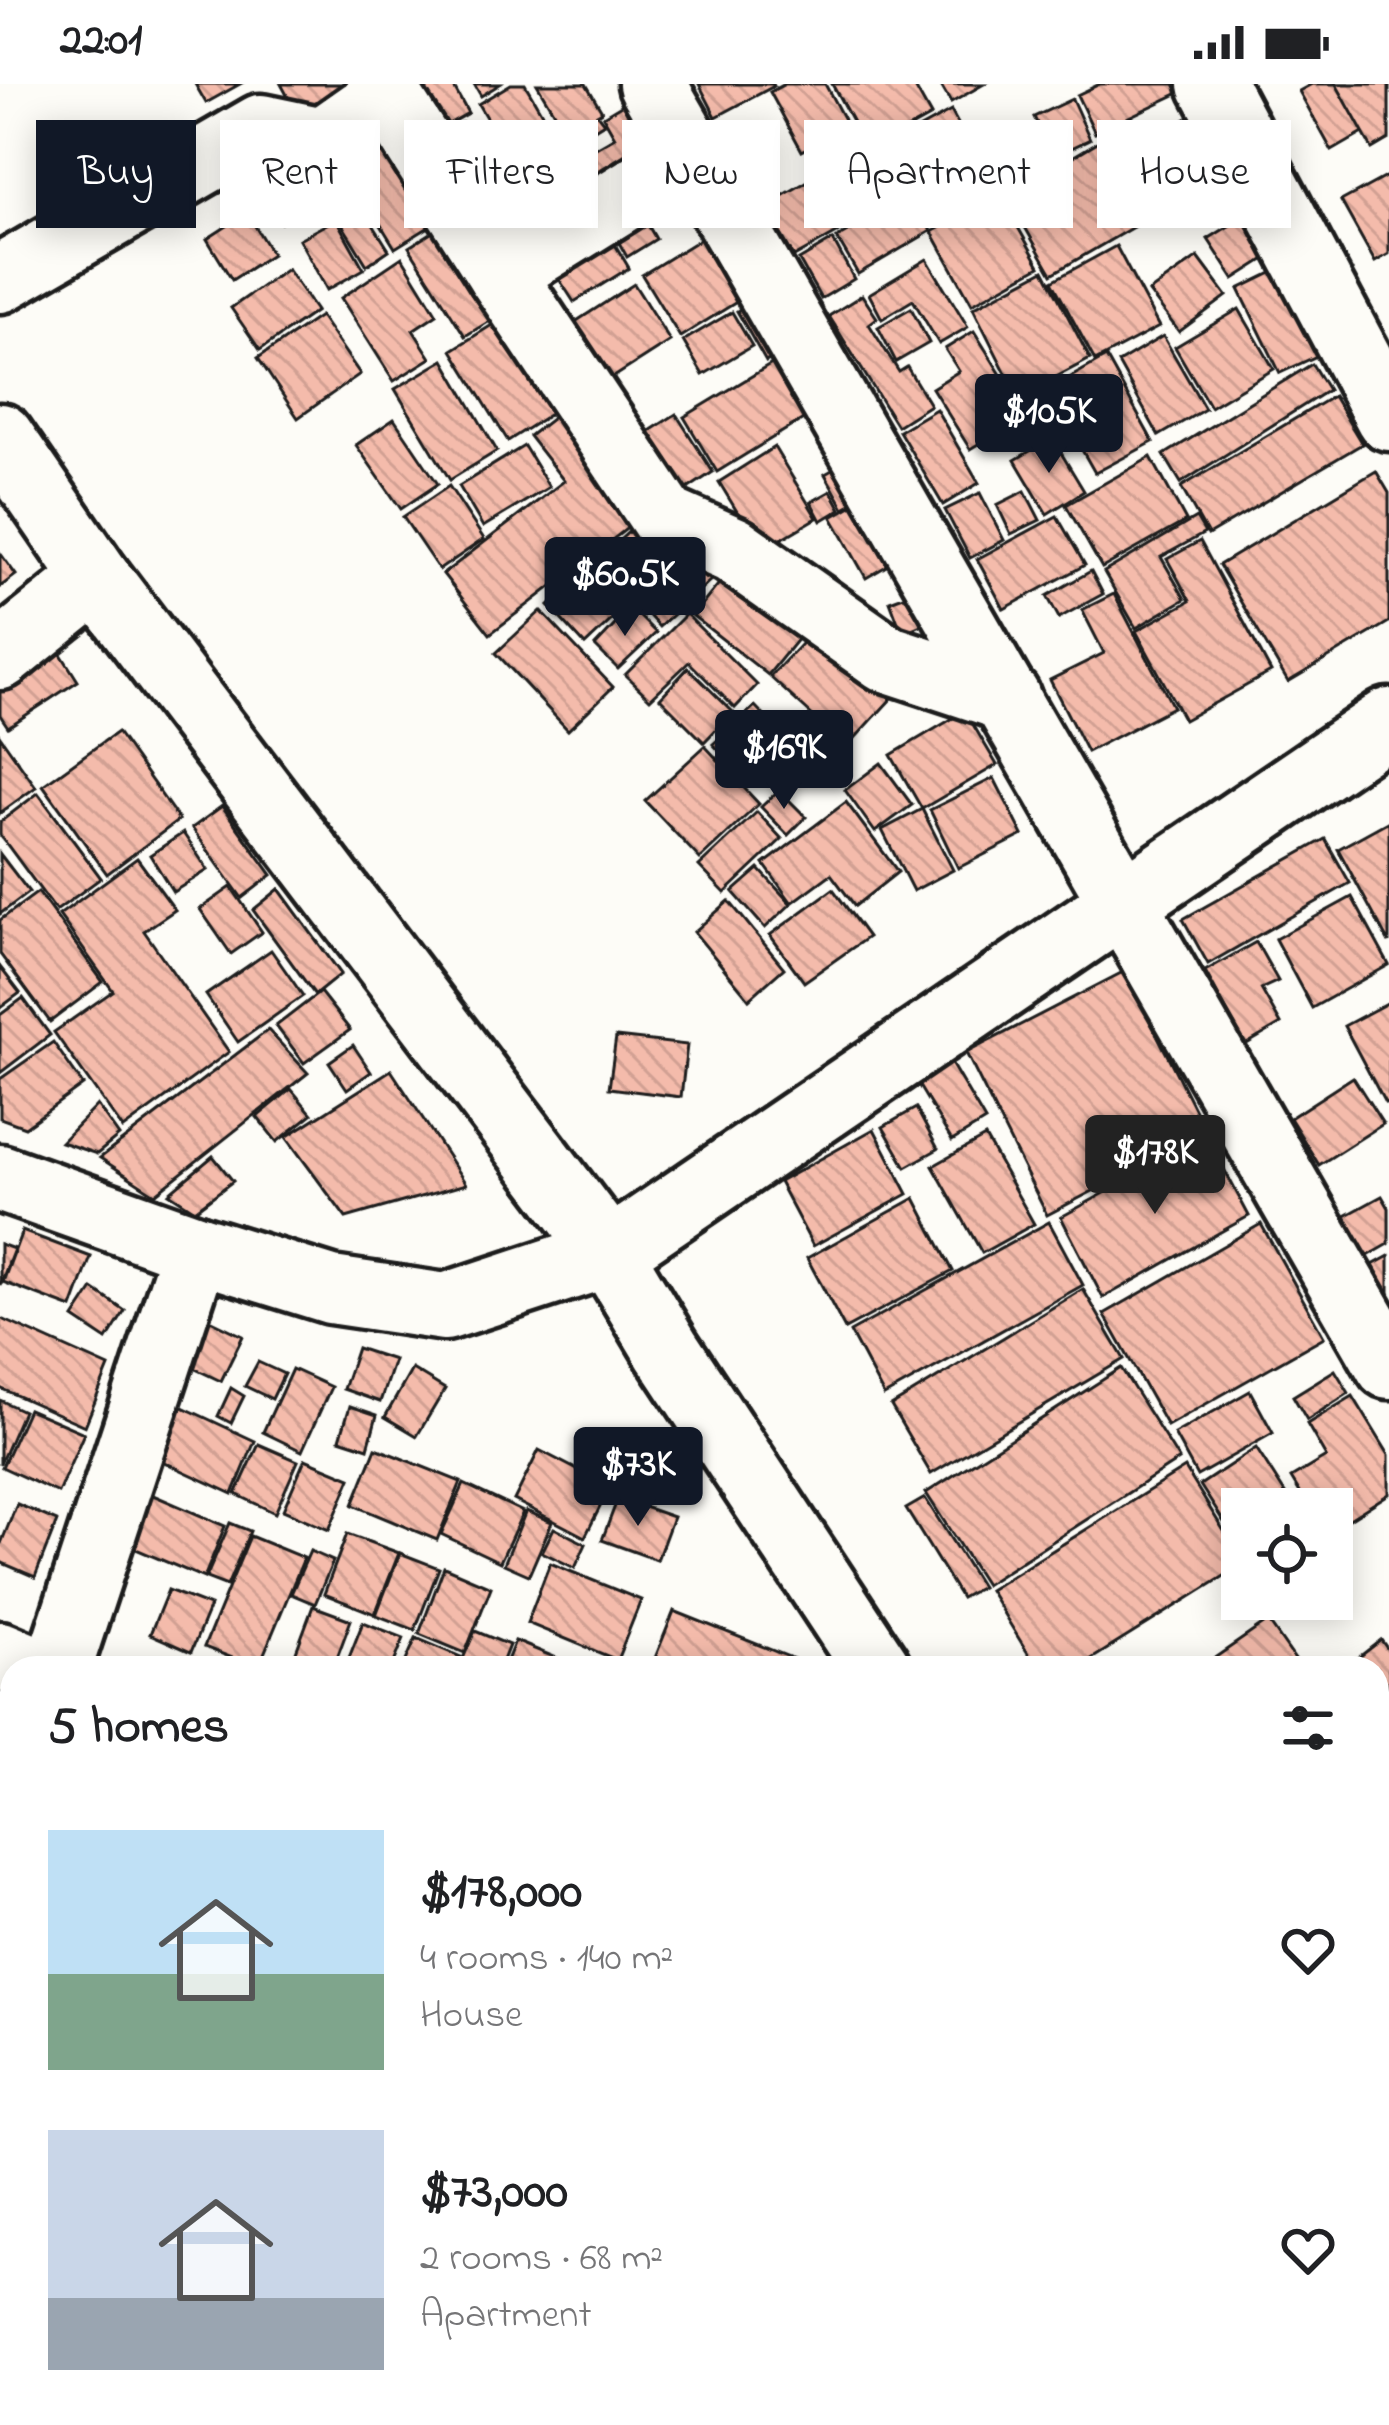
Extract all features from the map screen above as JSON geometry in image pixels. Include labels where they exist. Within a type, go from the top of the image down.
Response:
[{"type":"street","points":[[652,84],[673,120]]},
{"type":"street","points":[[1212,84],[1389,417]]},
{"type":"street","points":[[0,279],[261,128],[322,141],[384,90],[665,520],[733,550],[886,658],[1007,698]]},
{"type":"street","points":[[501,274],[622,198]]},
{"type":"street","points":[[735,228],[1389,1365]]},
{"type":"street","points":[[0,437],[97,578],[609,1253],[680,1370],[869,1656]]},
{"type":"street","points":[[0,656],[97,578]]},
{"type":"street","points":[[0,1178],[331,1290],[445,1307],[609,1253],[1389,722]]},
{"type":"street","points":[[62,1656],[196,1248]]},
{"type":"building","points":[[195,84],[240,84],[206,103]]},
{"type":"building","points":[[281,84],[355,84],[299,117]]},
{"type":"building","points":[[399,84],[452,84],[468,113],[456,120],[420,120]]},
{"type":"building","points":[[474,84],[500,84],[481,96]]},
{"type":"building","points":[[511,84],[525,84],[546,120],[487,120],[478,104]]},
{"type":"building","points":[[537,84],[586,84],[604,123],[598,127],[598,120],[558,120]]},
{"type":"building","points":[[699,84],[773,84],[774,86],[716,117]]},
{"type":"building","points":[[785,84],[825,84],[844,120],[804,120],[802,151],[770,92]]},
{"type":"building","points":[[832,84],[913,84],[931,116],[924,120],[852,120]]},
{"type":"building","points":[[940,84],[984,84],[951,103]]},
{"type":"building","points":[[1100,84],[1174,84],[1179,93],[1122,120],[1097,120],[1095,133],[1077,95]]},
{"type":"building","points":[[1312,84],[1349,84],[1372,128],[1332,151],[1299,91]]},
{"type":"building","points":[[1336,84],[1389,84],[1389,139],[1372,149]]},
{"type":"building","points":[[636,96],[650,120],[622,120],[622,175],[598,189],[598,147],[615,137],[603,116]]},
{"type":"building","points":[[1072,99],[1090,139],[1073,147],[1073,120],[1034,117]]},
{"type":"building","points":[[951,111],[956,120],[935,120]]},
{"type":"building","points":[[398,129],[404,139],[404,228],[427,228],[395,248],[380,223],[380,140]]},
{"type":"building","points":[[1097,142],[1097,228],[1131,228],[1052,274],[1025,228],[1073,228],[1073,157]]},
{"type":"building","points":[[1389,175],[1389,254],[1375,262],[1341,201]]},
{"type":"building","points":[[804,183],[804,228],[846,228],[794,257],[778,228],[780,197]]},
{"type":"building","points":[[622,215],[622,228],[650,228],[656,239],[627,257],[608,223]]},
{"type":"building","points":[[604,226],[629,268],[574,302],[548,262]]},
{"type":"building","points":[[224,228],[256,228],[272,254],[232,280],[207,239]]},
{"type":"building","points":[[319,228],[341,228],[364,269],[327,290],[299,239]]},
{"type":"building","points":[[344,228],[375,228],[389,250],[367,265]]},
{"type":"building","points":[[439,228],[459,228],[510,309],[465,336],[409,247]]},
{"type":"building","points":[[486,228],[542,228],[502,254]]},
{"type":"building","points":[[718,228],[756,290],[680,337],[642,275]]},
{"type":"building","points":[[855,228],[931,231],[858,274],[837,238]]},
{"type":"building","points":[[939,228],[1018,228],[1040,266],[972,304],[932,232]]},
{"type":"building","points":[[1226,228],[1252,228],[1270,256],[1234,279],[1208,239]]},
{"type":"building","points":[[833,240],[854,279],[821,299],[799,260]]},
{"type":"building","points":[[1116,246],[1159,327],[1095,361],[1052,281]]},
{"type":"building","points":[[402,257],[437,314],[413,330],[431,358],[394,381],[341,298]]},
{"type":"building","points":[[1198,257],[1227,296],[1179,332],[1149,292]]},
{"type":"building","points":[[927,259],[968,327],[939,344],[913,300],[882,319],[869,294]]},
{"type":"building","points":[[1282,268],[1323,353],[1280,373],[1239,289]]},
{"type":"building","points":[[287,269],[316,311],[260,350],[231,308]]},
{"type":"building","points":[[1044,270],[1090,359],[1018,397],[973,308]]},
{"type":"building","points":[[634,284],[670,341],[592,391],[555,335]]},
{"type":"building","points":[[762,295],[791,346],[766,362],[737,311]]},
{"type":"building","points":[[862,295],[877,318],[869,324],[899,372],[907,367],[930,405],[897,426],[829,316]]},
{"type":"building","points":[[911,308],[929,343],[896,362],[878,327]]},
{"type":"building","points":[[1239,309],[1274,369],[1210,407],[1175,347]]},
{"type":"building","points":[[516,310],[572,400],[508,441],[452,350]]},
{"type":"building","points":[[732,312],[752,346],[703,375],[683,341]]},
{"type":"building","points":[[320,316],[360,374],[298,418],[258,358]]},
{"type":"building","points":[[974,331],[1026,415],[970,449],[932,388],[959,371],[945,349]]},
{"type":"building","points":[[1163,336],[1205,409],[1159,436],[1118,363]]},
{"type":"building","points":[[785,356],[818,410],[717,472],[684,417]]},
{"type":"building","points":[[1106,357],[1153,442],[1095,473],[1048,390]]},
{"type":"building","points":[[444,360],[497,451],[450,480],[395,389]]},
{"type":"building","points":[[1312,364],[1328,390],[1181,483],[1164,455]]},
{"type":"building","points":[[1333,396],[1362,444],[1208,535],[1181,487]]},
{"type":"building","points":[[570,404],[651,510],[490,634],[443,574],[564,481],[529,436]]},
{"type":"building","points":[[936,409],[979,483],[943,505],[899,431]]},
{"type":"building","points":[[676,414],[713,472],[665,504],[628,445]]},
{"type":"building","points":[[394,419],[438,484],[401,509],[356,445]]},
{"type":"building","points":[[1052,438],[1084,491],[1047,514],[1015,460]]},
{"type":"building","points":[[524,446],[549,487],[483,527],[459,486]]},
{"type":"building","points":[[774,447],[817,518],[761,551],[719,482]]},
{"type":"building","points":[[856,457],[875,491],[844,508],[825,474]]},
{"type":"building","points":[[1151,457],[1186,521],[1102,568],[1066,505]]},
{"type":"building","points":[[1376,471],[1389,493],[1389,622],[1288,682],[1219,565]]},
{"type":"building","points":[[449,486],[484,539],[439,570],[403,517]]},
{"type":"building","points":[[831,491],[841,509],[821,521],[811,502]]},
{"type":"building","points":[[1025,491],[1040,520],[1011,534],[997,505]]},
{"type":"building","points":[[874,493],[907,554],[866,578],[832,517]]},
{"type":"building","points":[[980,493],[1004,540],[970,558],[945,510]]},
{"type":"building","points":[[650,512],[711,580],[659,627],[634,599],[585,645],[549,606]]},
{"type":"building","points":[[1057,516],[1085,565],[1004,609],[977,559]]},
{"type":"building","points":[[1196,518],[1205,533],[1161,557],[1185,599],[1136,628],[1104,572]]},
{"type":"building","points":[[1200,541],[1271,672],[1184,720],[1136,631],[1190,601],[1167,559]]},
{"type":"building","points":[[0,553],[16,575],[0,587]]},
{"type":"building","points":[[733,566],[808,626],[768,675],[693,616]]},
{"type":"building","points":[[1091,571],[1103,594],[1059,618],[1047,596]]},
{"type":"building","points":[[925,588],[936,619],[902,633],[890,601]]},
{"type":"building","points":[[1114,594],[1173,707],[1087,752],[1050,680],[1104,653],[1082,610]]},
{"type":"building","points":[[631,608],[656,633],[618,669],[595,646]]},
{"type":"building","points":[[541,611],[613,687],[568,730],[496,653]]},
{"type":"building","points":[[686,614],[757,685],[735,708],[689,662],[650,699],[625,675]]},
{"type":"building","points":[[815,629],[891,699],[847,747],[770,677]]},
{"type":"building","points":[[49,635],[78,681],[8,727],[0,715],[0,667]]},
{"type":"building","points":[[688,668],[733,712],[704,742],[660,698]]},
{"type":"building","points":[[755,706],[779,731],[738,771],[713,744]]},
{"type":"building","points":[[965,711],[997,765],[922,809],[891,755]]},
{"type":"building","points":[[117,732],[179,820],[107,874],[43,785]]},
{"type":"building","points":[[0,736],[36,787],[0,813]]},
{"type":"building","points":[[705,746],[759,804],[700,859],[645,801]]},
{"type":"building","points":[[881,763],[912,805],[875,832],[845,790]]},
{"type":"building","points":[[994,778],[1023,835],[958,868],[930,810]]},
{"type":"building","points":[[779,790],[806,817],[788,835],[761,807]]},
{"type":"building","points":[[38,793],[101,878],[56,911],[0,835],[0,822]]},
{"type":"building","points":[[846,802],[898,872],[855,906],[831,874],[792,903],[764,864]]},
{"type":"building","points":[[222,806],[272,875],[242,898],[192,828]]},
{"type":"building","points":[[922,809],[953,870],[913,891],[882,830]]},
{"type":"building","points":[[757,812],[782,839],[725,893],[699,866]]},
{"type":"building","points":[[1389,821],[1389,943],[1338,849]]},
{"type":"building","points":[[183,833],[208,870],[173,892],[150,855]]},
{"type":"building","points":[[1325,839],[1350,883],[1208,964],[1183,919]]},
{"type":"building","points":[[0,854],[29,892],[0,914]]},
{"type":"building","points":[[137,858],[175,910],[144,931],[229,1052],[123,1129],[54,1032],[113,991],[59,915]]},
{"type":"building","points":[[759,869],[791,904],[765,928],[733,892]]},
{"type":"building","points":[[231,887],[262,932],[231,954],[200,909]]},
{"type":"building","points":[[279,889],[341,974],[315,995],[253,910]]},
{"type":"building","points":[[833,889],[868,937],[804,982],[770,935]]},
{"type":"building","points":[[38,892],[103,982],[50,1022],[0,954],[0,920]]},
{"type":"building","points":[[1352,897],[1389,965],[1312,1008],[1275,939]]},
{"type":"building","points":[[729,901],[784,968],[749,999],[694,932]]},
{"type":"building","points":[[1256,942],[1278,981],[1261,989],[1281,1024],[1245,1045],[1205,971]]},
{"type":"building","points":[[271,950],[303,996],[238,1042],[206,995]]},
{"type":"building","points":[[0,967],[20,993],[0,1008]]},
{"type":"building","points":[[1125,971],[1206,1132],[1047,1215],[966,1053]]},
{"type":"building","points":[[320,992],[350,1030],[304,1063],[276,1026]]},
{"type":"building","points":[[23,998],[50,1035],[0,1073],[0,1015]]},
{"type":"building","points":[[1389,1002],[1389,1102],[1385,1103],[1344,1026]]},
{"type":"building","points":[[268,1030],[308,1073],[155,1194],[100,1158]]},
{"type":"building","points":[[616,1037],[687,1045],[681,1097],[609,1088]]},
{"type":"building","points":[[53,1042],[83,1085],[25,1127],[0,1118],[0,1079]]},
{"type":"building","points":[[353,1045],[371,1072],[347,1089],[329,1062]]},
{"type":"building","points":[[949,1060],[985,1121],[952,1141],[916,1081]]},
{"type":"building","points":[[391,1070],[466,1184],[346,1218],[286,1137]]},
{"type":"building","points":[[1353,1077],[1383,1124],[1319,1165],[1290,1118]]},
{"type":"building","points":[[291,1089],[312,1114],[277,1142],[257,1117]]},
{"type":"building","points":[[97,1105],[119,1136],[97,1154],[61,1142]]},
{"type":"building","points":[[916,1108],[938,1149],[906,1167],[883,1127]]},
{"type":"building","points":[[874,1129],[908,1194],[813,1246],[779,1182]]},
{"type":"building","points":[[985,1137],[1034,1224],[982,1253],[933,1166]]},
{"type":"building","points":[[1207,1137],[1249,1216],[1103,1298],[1061,1217]]},
{"type":"building","points":[[213,1156],[233,1181],[195,1210],[169,1193]]},
{"type":"building","points":[[1382,1196],[1389,1208],[1389,1244],[1361,1260],[1338,1220]]},
{"type":"building","points":[[915,1198],[953,1271],[845,1329],[807,1258]]},
{"type":"building","points":[[1049,1222],[1083,1285],[884,1396],[850,1332]]},
{"type":"building","points":[[1261,1224],[1324,1337],[1167,1426],[1104,1314]]},
{"type":"building","points":[[22,1231],[91,1257],[72,1308],[3,1282]]},
{"type":"building","points":[[0,1244],[14,1249],[0,1285]]},
{"type":"building","points":[[1389,1256],[1389,1293],[1385,1296],[1369,1267]]},
{"type":"building","points":[[93,1289],[125,1311],[107,1340],[74,1318]]},
{"type":"building","points":[[1083,1289],[1124,1359],[931,1474],[891,1406]]},
{"type":"building","points":[[0,1318],[109,1367],[85,1426],[0,1388]]},
{"type":"building","points":[[208,1319],[243,1336],[221,1381],[185,1364]]},
{"type":"building","points":[[357,1348],[394,1360],[380,1402],[343,1389]]},
{"type":"building","points":[[258,1362],[284,1374],[272,1399],[245,1386]]},
{"type":"building","points":[[1121,1368],[1179,1460],[985,1585],[926,1493]]},
{"type":"building","points":[[292,1369],[331,1387],[302,1451],[263,1432]]},
{"type":"building","points":[[412,1369],[445,1389],[417,1436],[385,1417]]},
{"type":"building","points":[[1335,1370],[1349,1393],[1307,1420],[1293,1396]]},
{"type":"building","points":[[231,1388],[244,1396],[231,1423],[218,1416]]},
{"type":"building","points":[[1250,1391],[1273,1433],[1197,1476],[1174,1434]]},
{"type":"building","points":[[1353,1396],[1389,1455],[1389,1494],[1353,1517],[1353,1488],[1297,1488],[1291,1478],[1326,1457],[1307,1424]]},
{"type":"building","points":[[0,1400],[23,1411],[0,1464]]},
{"type":"building","points":[[172,1402],[255,1441],[233,1494],[147,1454]]},
{"type":"building","points":[[350,1406],[377,1415],[368,1448],[340,1439]]},
{"type":"building","points":[[28,1409],[84,1433],[58,1493],[2,1467]]},
{"type":"building","points":[[259,1444],[298,1461],[275,1513],[236,1494]]},
{"type":"building","points":[[376,1448],[461,1482],[437,1540],[353,1505]]},
{"type":"building","points":[[1256,1448],[1282,1488],[1221,1488],[1221,1518],[1200,1485]]},
{"type":"building","points":[[539,1450],[610,1487],[585,1537],[514,1500]]},
{"type":"building","points":[[305,1459],[351,1478],[329,1530],[283,1510]]},
{"type":"building","points":[[1185,1468],[1221,1526],[1221,1578],[1096,1656],[1030,1656],[989,1590]]},
{"type":"building","points":[[464,1484],[523,1512],[500,1562],[441,1534]]},
{"type":"building","points":[[146,1492],[225,1526],[204,1578],[124,1544]]},
{"type":"building","points":[[618,1498],[673,1517],[657,1560],[602,1540]]},
{"type":"building","points":[[925,1498],[981,1587],[961,1598],[906,1509]]},
{"type":"building","points":[[17,1504],[57,1521],[35,1577],[0,1562],[0,1546]]},
{"type":"building","points":[[526,1511],[552,1522],[529,1575],[504,1564]]},
{"type":"building","points":[[230,1523],[250,1531],[227,1586],[206,1578]]},
{"type":"building","points":[[554,1528],[586,1544],[575,1568],[542,1552]]},
{"type":"building","points":[[347,1534],[399,1553],[375,1614],[324,1594]]},
{"type":"building","points":[[250,1536],[304,1558],[263,1656],[227,1656],[204,1647]]},
{"type":"building","points":[[310,1551],[333,1561],[315,1604],[291,1594]]},
{"type":"building","points":[[400,1553],[439,1568],[415,1630],[376,1615]]},
{"type":"building","points":[[550,1563],[641,1600],[619,1656],[607,1656],[527,1623]]},
{"type":"building","points":[[444,1567],[491,1587],[465,1653],[419,1634]]},
{"type":"building","points":[[168,1590],[210,1606],[191,1652],[150,1634]]},
{"type":"building","points":[[313,1606],[351,1620],[338,1656],[294,1656]]},
{"type":"building","points":[[674,1611],[786,1656],[656,1656]]},
{"type":"building","points":[[1268,1621],[1292,1656],[1217,1656]]},
{"type":"building","points":[[363,1622],[404,1638],[397,1656],[350,1656]]},
{"type":"building","points":[[475,1631],[509,1645],[505,1656],[464,1656]]},
{"type":"building","points":[[416,1638],[459,1656],[408,1656]]},
{"type":"building","points":[[1381,1640],[1389,1651],[1389,1656],[1360,1656]]},
{"type":"building","points":[[515,1641],[552,1656],[509,1656]]}]
